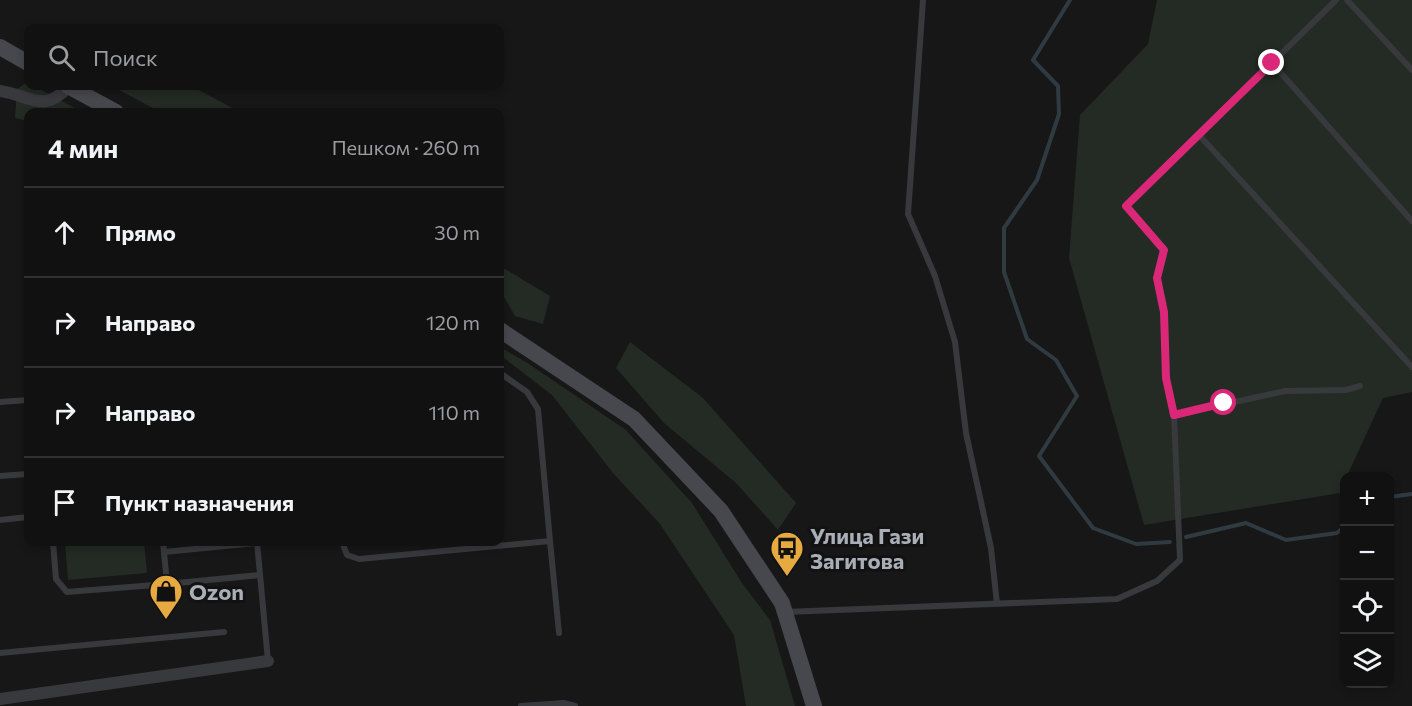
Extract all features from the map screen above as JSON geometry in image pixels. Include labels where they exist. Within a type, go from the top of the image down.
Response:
[{"type":"main road","points":[[0,47],[24,61]]},
{"type":"main road","points":[[75,90],[109,108]]},
{"type":"main road","points":[[504,333],[634,418],[721,511],[782,603],[814,706]]},
{"type":"street","points":[[0,91],[49,103],[58,99],[65,90]]},
{"type":"street","points":[[0,699],[268,661]]},
{"type":"lane","points":[[923,0],[914,100],[908,214],[935,276],[955,342],[966,432],[991,548],[997,603]]},
{"type":"lane","points":[[785,612],[1117,599],[1157,582],[1180,560],[1174,415],[1166,378],[1164,312],[1157,278],[1164,250],[1126,206],[1336,0]]},
{"type":"lane","points":[[1347,0],[1412,70]]},
{"type":"lane","points":[[1272,63],[1412,221]]},
{"type":"lane","points":[[1199,135],[1412,367]]},
{"type":"lane","points":[[504,376],[527,392],[538,409],[559,633]]},
{"type":"lane","points":[[1174,415],[1285,391],[1346,390],[1360,386]]},
{"type":"lane","points":[[0,402],[24,400]]},
{"type":"lane","points":[[0,476],[24,474]]},
{"type":"lane","points":[[0,520],[24,517]]},
{"type":"lane","points":[[504,545],[550,541]]},
{"type":"lane","points":[[53,546],[56,579],[67,592],[260,575]]},
{"type":"lane","points":[[164,546],[167,584]]},
{"type":"lane","points":[[164,552],[220,546]]},
{"type":"lane","points":[[257,546],[268,661]]},
{"type":"lane","points":[[343,546],[344,552],[354,559],[496,546]]},
{"type":"lane","points":[[0,653],[224,632]]},
{"type":"lane","points":[[521,706],[564,703],[575,706]]},
{"type":"shaded area","points":[[1157,0],[1412,0],[1412,392],[1383,398],[1349,472],[1340,472],[1340,493],[1144,525],[1069,258],[1080,115],[1148,44]]},
{"type":"shaded area","points":[[24,85],[24,90],[41,90],[75,108],[24,108],[24,120],[15,118],[17,89]]},
{"type":"shaded area","points":[[119,90],[199,90],[232,108],[153,108]]},
{"type":"shaded area","points":[[504,268],[550,296],[543,324],[515,316],[504,297]]},
{"type":"shaded area","points":[[630,342],[703,398],[796,503],[778,530],[736,483],[664,423],[616,368]]},
{"type":"shaded area","points":[[504,349],[626,430],[692,503],[742,583],[770,620],[795,706],[746,706],[734,635],[660,524],[613,473],[552,395],[504,358]]},
{"type":"shaded area","points":[[65,546],[144,546],[147,573],[68,580]]},
{"type":"waterway","points":[[1070,0],[1033,60],[1058,86],[1059,114],[1037,180],[1004,228],[1004,272],[1027,339],[1056,360],[1077,396],[1039,456],[1093,528],[1136,544],[1170,542]]},
{"type":"waterway","points":[[1394,496],[1412,494]]},
{"type":"waterway","points":[[1186,537],[1246,523],[1286,540],[1337,533],[1340,530]]},
{"type":"place","name":"Улица Гази Загитова","points":[[787,577]]},
{"type":"place","name":"Ozon","points":[[166,620]]},
{"type":"route","points":[[1224,403],[1174,415],[1166,378],[1164,312],[1157,278],[1164,250],[1126,206],[1272,63]]}]
